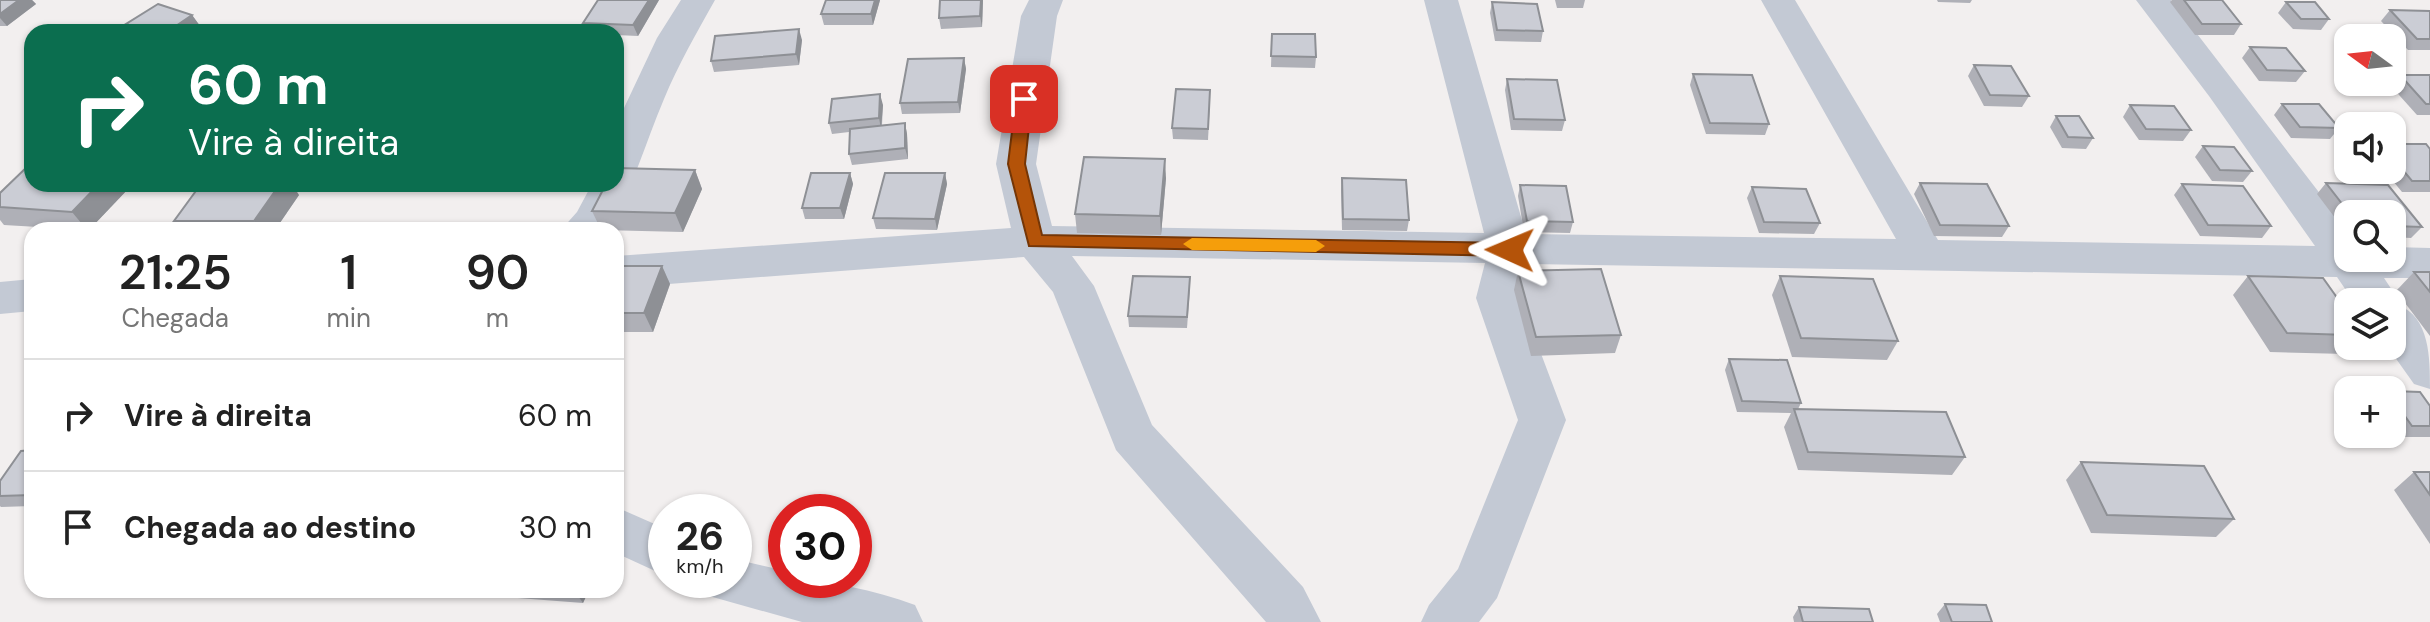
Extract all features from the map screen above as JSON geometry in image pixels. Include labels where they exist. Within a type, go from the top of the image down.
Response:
[{"type":"street","points":[[624,155],[645,98],[698,0]]},
{"type":"street","points":[[1046,0],[1039,16],[1016,164],[1035,241],[1072,286],[1133,436],[1284,604],[1294,622]]},
{"type":"street","points":[[1441,0],[1510,250],[1498,298],[1542,420],[1479,582],[1448,622]]},
{"type":"street","points":[[1778,0],[1926,255]]},
{"type":"street","points":[[2153,0],[2222,88],[2334,243]]},
{"type":"street","points":[[592,222],[608,192]]},
{"type":"street","points":[[624,271],[1035,241],[2334,261]]},
{"type":"street","points":[[2406,262],[2430,263]]},
{"type":"street","points":[[2355,272],[2367,288]]},
{"type":"street","points":[[0,298],[24,296]]},
{"type":"street","points":[[2406,339],[2430,371]]},
{"type":"street","points":[[624,532],[648,545]]},
{"type":"street","points":[[752,586],[896,622]]},
{"type":"building","points":[[0,0],[19,0],[0,14]]},
{"type":"building","points":[[598,0],[649,0],[633,25],[583,23]]},
{"type":"building","points":[[826,0],[875,0],[871,14],[821,14]]},
{"type":"building","points":[[940,0],[981,0],[980,16],[939,18]]},
{"type":"building","points":[[2184,0],[2222,0],[2241,24],[2202,24]]},
{"type":"building","points":[[1492,2],[1537,4],[1543,31],[1497,30]]},
{"type":"building","points":[[2286,2],[2315,2],[2329,19],[2301,19]]},
{"type":"building","points":[[158,4],[192,15],[179,24],[126,24]]},
{"type":"building","points":[[2390,10],[2430,11],[2430,39],[2417,39]]},
{"type":"building","points":[[799,29],[796,54],[711,61],[715,36]]},
{"type":"building","points":[[1272,34],[1315,34],[1316,57],[1271,56]]},
{"type":"building","points":[[2250,47],[2286,48],[2305,71],[2267,70]]},
{"type":"building","points":[[964,58],[958,102],[900,103],[908,59]]},
{"type":"building","points":[[1974,65],[2011,66],[2029,96],[1990,95]]},
{"type":"building","points":[[1693,74],[1752,75],[1769,124],[1710,123]]},
{"type":"building","points":[[2406,75],[2430,75],[2430,104],[2426,104],[2406,82]]},
{"type":"building","points":[[1507,79],[1557,80],[1565,120],[1514,119]]},
{"type":"building","points":[[1176,89],[1210,90],[1208,129],[1172,128]]},
{"type":"building","points":[[880,94],[879,118],[829,123],[832,99]]},
{"type":"building","points":[[2282,104],[2319,104],[2334,122],[2334,128],[2300,127]]},
{"type":"building","points":[[2130,105],[2174,106],[2191,130],[2146,129]]},
{"type":"building","points":[[2056,116],[2079,116],[2093,138],[2068,137]]},
{"type":"building","points":[[905,123],[905,148],[849,154],[850,129]]},
{"type":"building","points":[[2406,144],[2426,144],[2430,149],[2430,181],[2412,181],[2406,174]]},
{"type":"building","points":[[2203,146],[2234,147],[2252,171],[2220,170]]},
{"type":"building","points":[[1084,157],[1165,159],[1160,216],[1075,214]]},
{"type":"building","points":[[624,168],[695,170],[675,213],[592,211],[602,192],[624,192]]},
{"type":"building","points":[[24,170],[24,192],[91,192],[72,212],[0,207],[0,193]]},
{"type":"building","points":[[811,173],[850,173],[840,208],[802,208]]},
{"type":"building","points":[[885,173],[945,173],[935,219],[873,218]]},
{"type":"building","points":[[1342,178],[1406,180],[1409,220],[1343,219]]},
{"type":"building","points":[[1920,183],[1987,184],[2009,226],[1940,225]]},
{"type":"building","points":[[2326,183],[2388,185],[2400,200],[2339,200]]},
{"type":"building","points":[[2182,184],[2243,186],[2271,226],[2208,225]]},
{"type":"building","points":[[1520,185],[1566,186],[1573,222],[1527,221]]},
{"type":"building","points":[[1752,187],[1806,189],[1820,223],[1764,222]]},
{"type":"building","points":[[195,192],[274,192],[254,221],[174,221]]},
{"type":"building","points":[[2406,207],[2422,227],[2406,226]]},
{"type":"building","points":[[624,266],[662,266],[644,313],[624,313]]},
{"type":"building","points":[[1601,269],[1621,335],[1536,337],[1518,271]]},
{"type":"building","points":[[2414,272],[2430,272],[2430,292]]},
{"type":"building","points":[[1133,276],[1190,277],[1187,317],[1128,316]]},
{"type":"building","points":[[1780,276],[1873,279],[1898,341],[1801,338]]},
{"type":"building","points":[[2248,276],[2323,278],[2334,293],[2334,335],[2287,333]]},
{"type":"building","points":[[1729,359],[1787,360],[1801,403],[1742,401]]},
{"type":"building","points":[[2406,392],[2420,392],[2430,406],[2430,426],[2412,426],[2406,418]]},
{"type":"building","points":[[1794,409],[1946,412],[1965,457],[1808,452]]},
{"type":"building","points":[[24,451],[24,495],[0,496],[0,481]]},
{"type":"building","points":[[2081,462],[2204,466],[2234,519],[2107,515]]},
{"type":"building","points":[[2414,472],[2430,472],[2430,495]]},
{"type":"building","points":[[1945,604],[1986,605],[1992,622],[1952,622]]},
{"type":"building","points":[[1799,607],[1869,609],[1873,622],[1803,622]]},
{"type":"slow traffic","points":[[1192,244],[1316,246]]},
{"type":"route","points":[[1024,99],[1016,164],[1035,241],[1510,250]]}]
